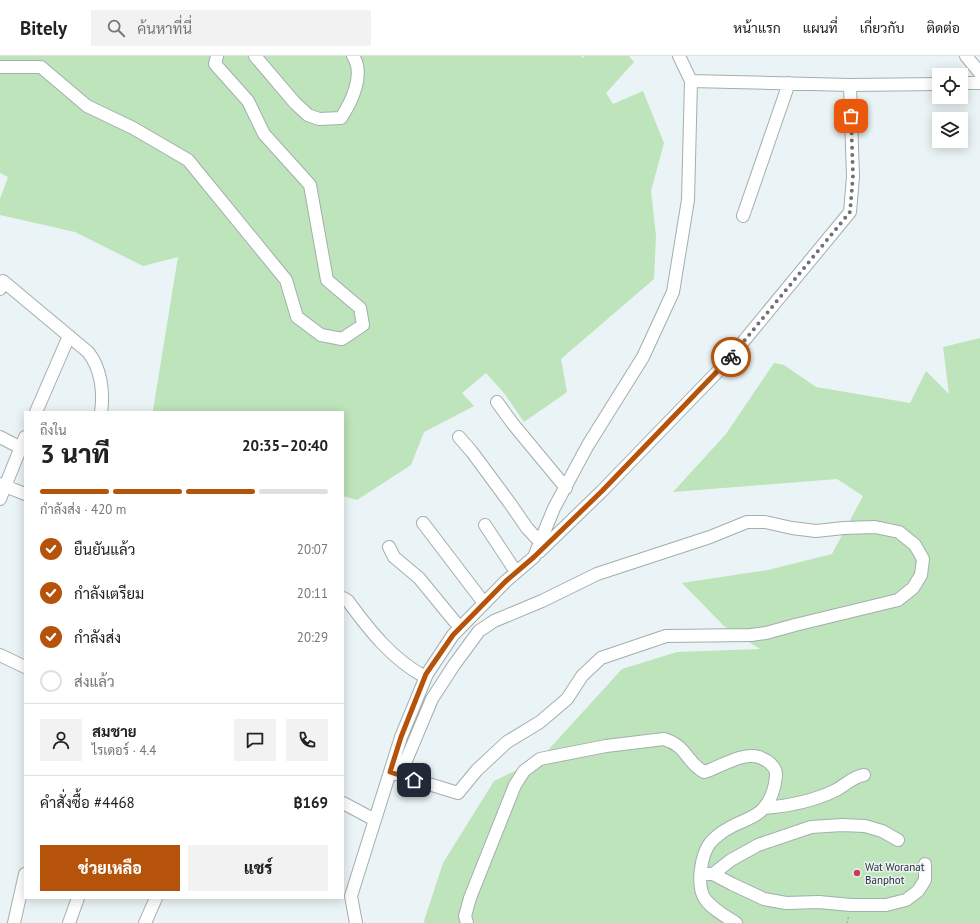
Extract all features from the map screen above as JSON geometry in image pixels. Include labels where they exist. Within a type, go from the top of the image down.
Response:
[{"type":"street","points":[[0,67],[42,67],[87,106],[133,128],[188,160],[286,280],[298,317],[321,335],[342,339],[363,325],[360,308],[327,280],[310,185],[264,134],[248,101],[215,64],[217,56]]},
{"type":"street","points":[[256,56],[295,103],[308,115],[319,119],[330,119],[342,118],[348,108],[358,76],[357,62],[353,56]]},
{"type":"street","points":[[534,557],[554,508],[588,445],[642,357],[673,292],[688,200],[691,81],[679,56]]},
{"type":"street","points":[[966,56],[980,73]]},
{"type":"street","points":[[691,81],[850,85],[932,84]]},
{"type":"street","points":[[743,216],[789,83]]},
{"type":"street","points":[[968,84],[980,83]]},
{"type":"street","points":[[395,773],[401,737],[425,677],[453,635],[516,572],[534,557],[602,491],[724,365],[850,212],[853,176],[850,85]]},
{"type":"street","points":[[1,283],[88,352],[95,361],[100,375],[101,411]]},
{"type":"street","points":[[36,411],[69,336]]},
{"type":"street","points":[[497,402],[513,424],[566,488]]},
{"type":"street","points":[[0,436],[22,449],[3,485],[0,499]]},
{"type":"street","points":[[459,437],[472,452],[527,528],[540,542]]},
{"type":"street","points":[[3,485],[24,494]]},
{"type":"street","points":[[356,923],[352,896],[375,820],[395,773],[432,698],[479,631],[494,621],[542,601],[597,574],[710,537],[747,522],[765,522],[792,528],[816,530],[875,527],[899,532],[915,545],[923,559],[921,575],[913,588],[898,600],[795,624],[766,633],[751,635],[666,636],[601,658],[582,676],[567,699],[540,722],[507,742],[477,770],[458,793],[395,773]]},
{"type":"street","points":[[423,524],[484,603]]},
{"type":"street","points":[[485,525],[516,572]]},
{"type":"street","points":[[389,547],[394,557],[420,578],[460,628]]},
{"type":"street","points":[[344,599],[348,601],[381,644],[402,663],[425,677]]},
{"type":"street","points":[[0,655],[24,667]]},
{"type":"street","points":[[467,923],[465,916],[470,898],[515,786],[524,771],[540,759],[606,746],[664,739],[673,742],[683,749],[697,768],[704,772],[748,756],[760,757],[771,764],[776,772],[775,786],[764,808],[758,814],[729,828],[710,842],[705,851],[700,874],[704,898],[715,909],[736,923]]},
{"type":"street","points":[[764,808],[785,807],[811,801],[836,790],[851,779],[864,776]]},
{"type":"street","points":[[344,804],[375,820]]},
{"type":"street","points":[[713,874],[731,860],[758,845],[811,826],[865,826],[882,831],[898,840]]},
{"type":"street","points":[[700,874],[713,874],[764,899],[786,903],[819,902],[851,905],[886,905],[906,900],[918,891],[925,880],[925,864]]},
{"type":"street","points":[[14,923],[24,878]]},
{"type":"street","points":[[69,923],[78,899]]},
{"type":"street","points":[[145,923],[156,899]]},
{"type":"green space","points":[[0,56],[581,56],[582,58],[585,56],[629,56],[634,62],[606,93],[613,104],[643,91],[664,143],[651,191],[656,236],[654,279],[561,359],[567,392],[524,422],[504,393],[486,373],[462,393],[474,406],[424,432],[411,465],[357,500],[344,496],[344,411],[154,411],[178,257],[143,266],[75,232],[0,215],[0,199],[8,177],[0,173]]},
{"type":"green space","points":[[980,338],[980,923],[425,923],[424,921],[443,863],[494,781],[540,759],[622,669],[677,652],[760,649],[724,626],[682,583],[768,570],[832,554],[863,496],[837,479],[673,492],[726,434],[774,363],[784,365],[816,387],[910,403],[926,371],[949,394],[943,347]]},
{"type":"way so far","points":[[731,357],[850,212],[853,176],[851,116]]},
{"type":"place","name":"Wat Woranat Banphot","points":[[857,873]]},
{"type":"route","points":[[414,780],[390,772],[401,737],[426,674],[453,635],[506,581],[534,557],[602,491],[731,357]]}]
